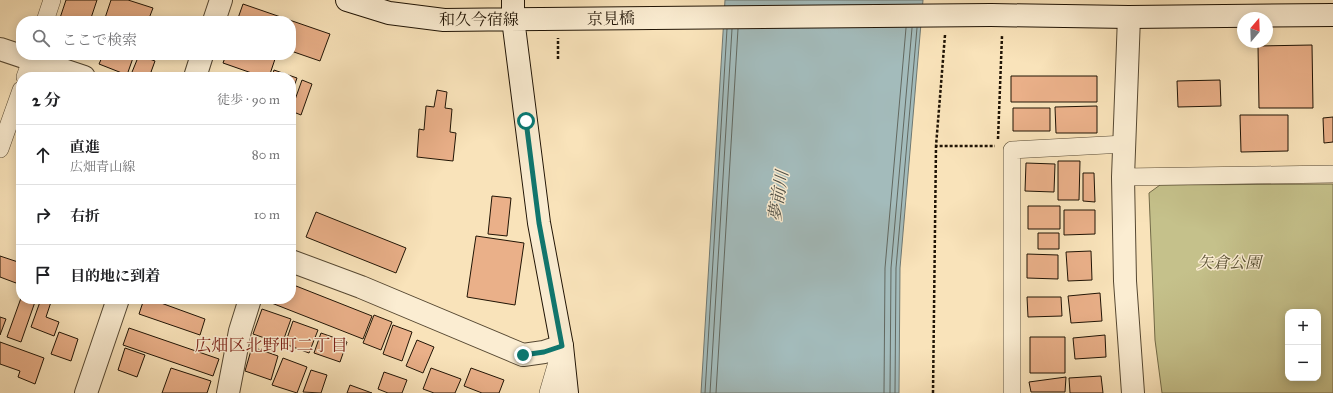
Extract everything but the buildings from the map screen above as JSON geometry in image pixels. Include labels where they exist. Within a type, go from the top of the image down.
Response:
[{"type":"main road","points":[[216,16],[221,0]]},
{"type":"main road","name":"和久今宿線","points":[[347,0],[389,13],[444,20],[513,10],[542,19]]},
{"type":"main road","points":[[1133,393],[1125,281],[1123,177],[1130,9],[1333,15]]},
{"type":"main road","name":"京見橋","points":[[542,19],[991,15],[1130,9]]},
{"type":"main road","points":[[513,10],[539,223],[562,346],[566,393]]},
{"type":"main road","points":[[0,49],[16,57]]},
{"type":"main road","points":[[197,72],[200,60]]},
{"type":"main road","points":[[30,64],[63,72]]},
{"type":"main road","points":[[296,263],[523,355],[544,352],[562,346]]},
{"type":"main road","points":[[86,393],[116,304]]},
{"type":"main road","points":[[228,393],[240,331],[248,304]]},
{"type":"street","points":[[47,16],[52,0]]},
{"type":"street","points":[[0,149],[16,104]]},
{"type":"street","points":[[1012,393],[1012,150],[1125,144]]},
{"type":"street","points":[[1123,177],[1333,174]]},
{"type":"street","points":[[548,393],[562,346]]},
{"type":"path","points":[[933,393],[936,146],[945,31]]},
{"type":"path","points":[[936,146],[998,146]]},
{"type":"green space","name":"矢倉公園","points":[[1333,184],[1333,393],[1162,393],[1155,340],[1149,193],[1160,185]]},
{"type":"water","name":"夢前川","points":[[725,0],[923,0],[900,268],[899,393],[701,393]]},
{"type":"district","name":"広畑区北野町二丁目","points":[[271,345]]},
{"type":"route","points":[[523,355],[544,352],[562,346],[539,223],[526,121]]}]
